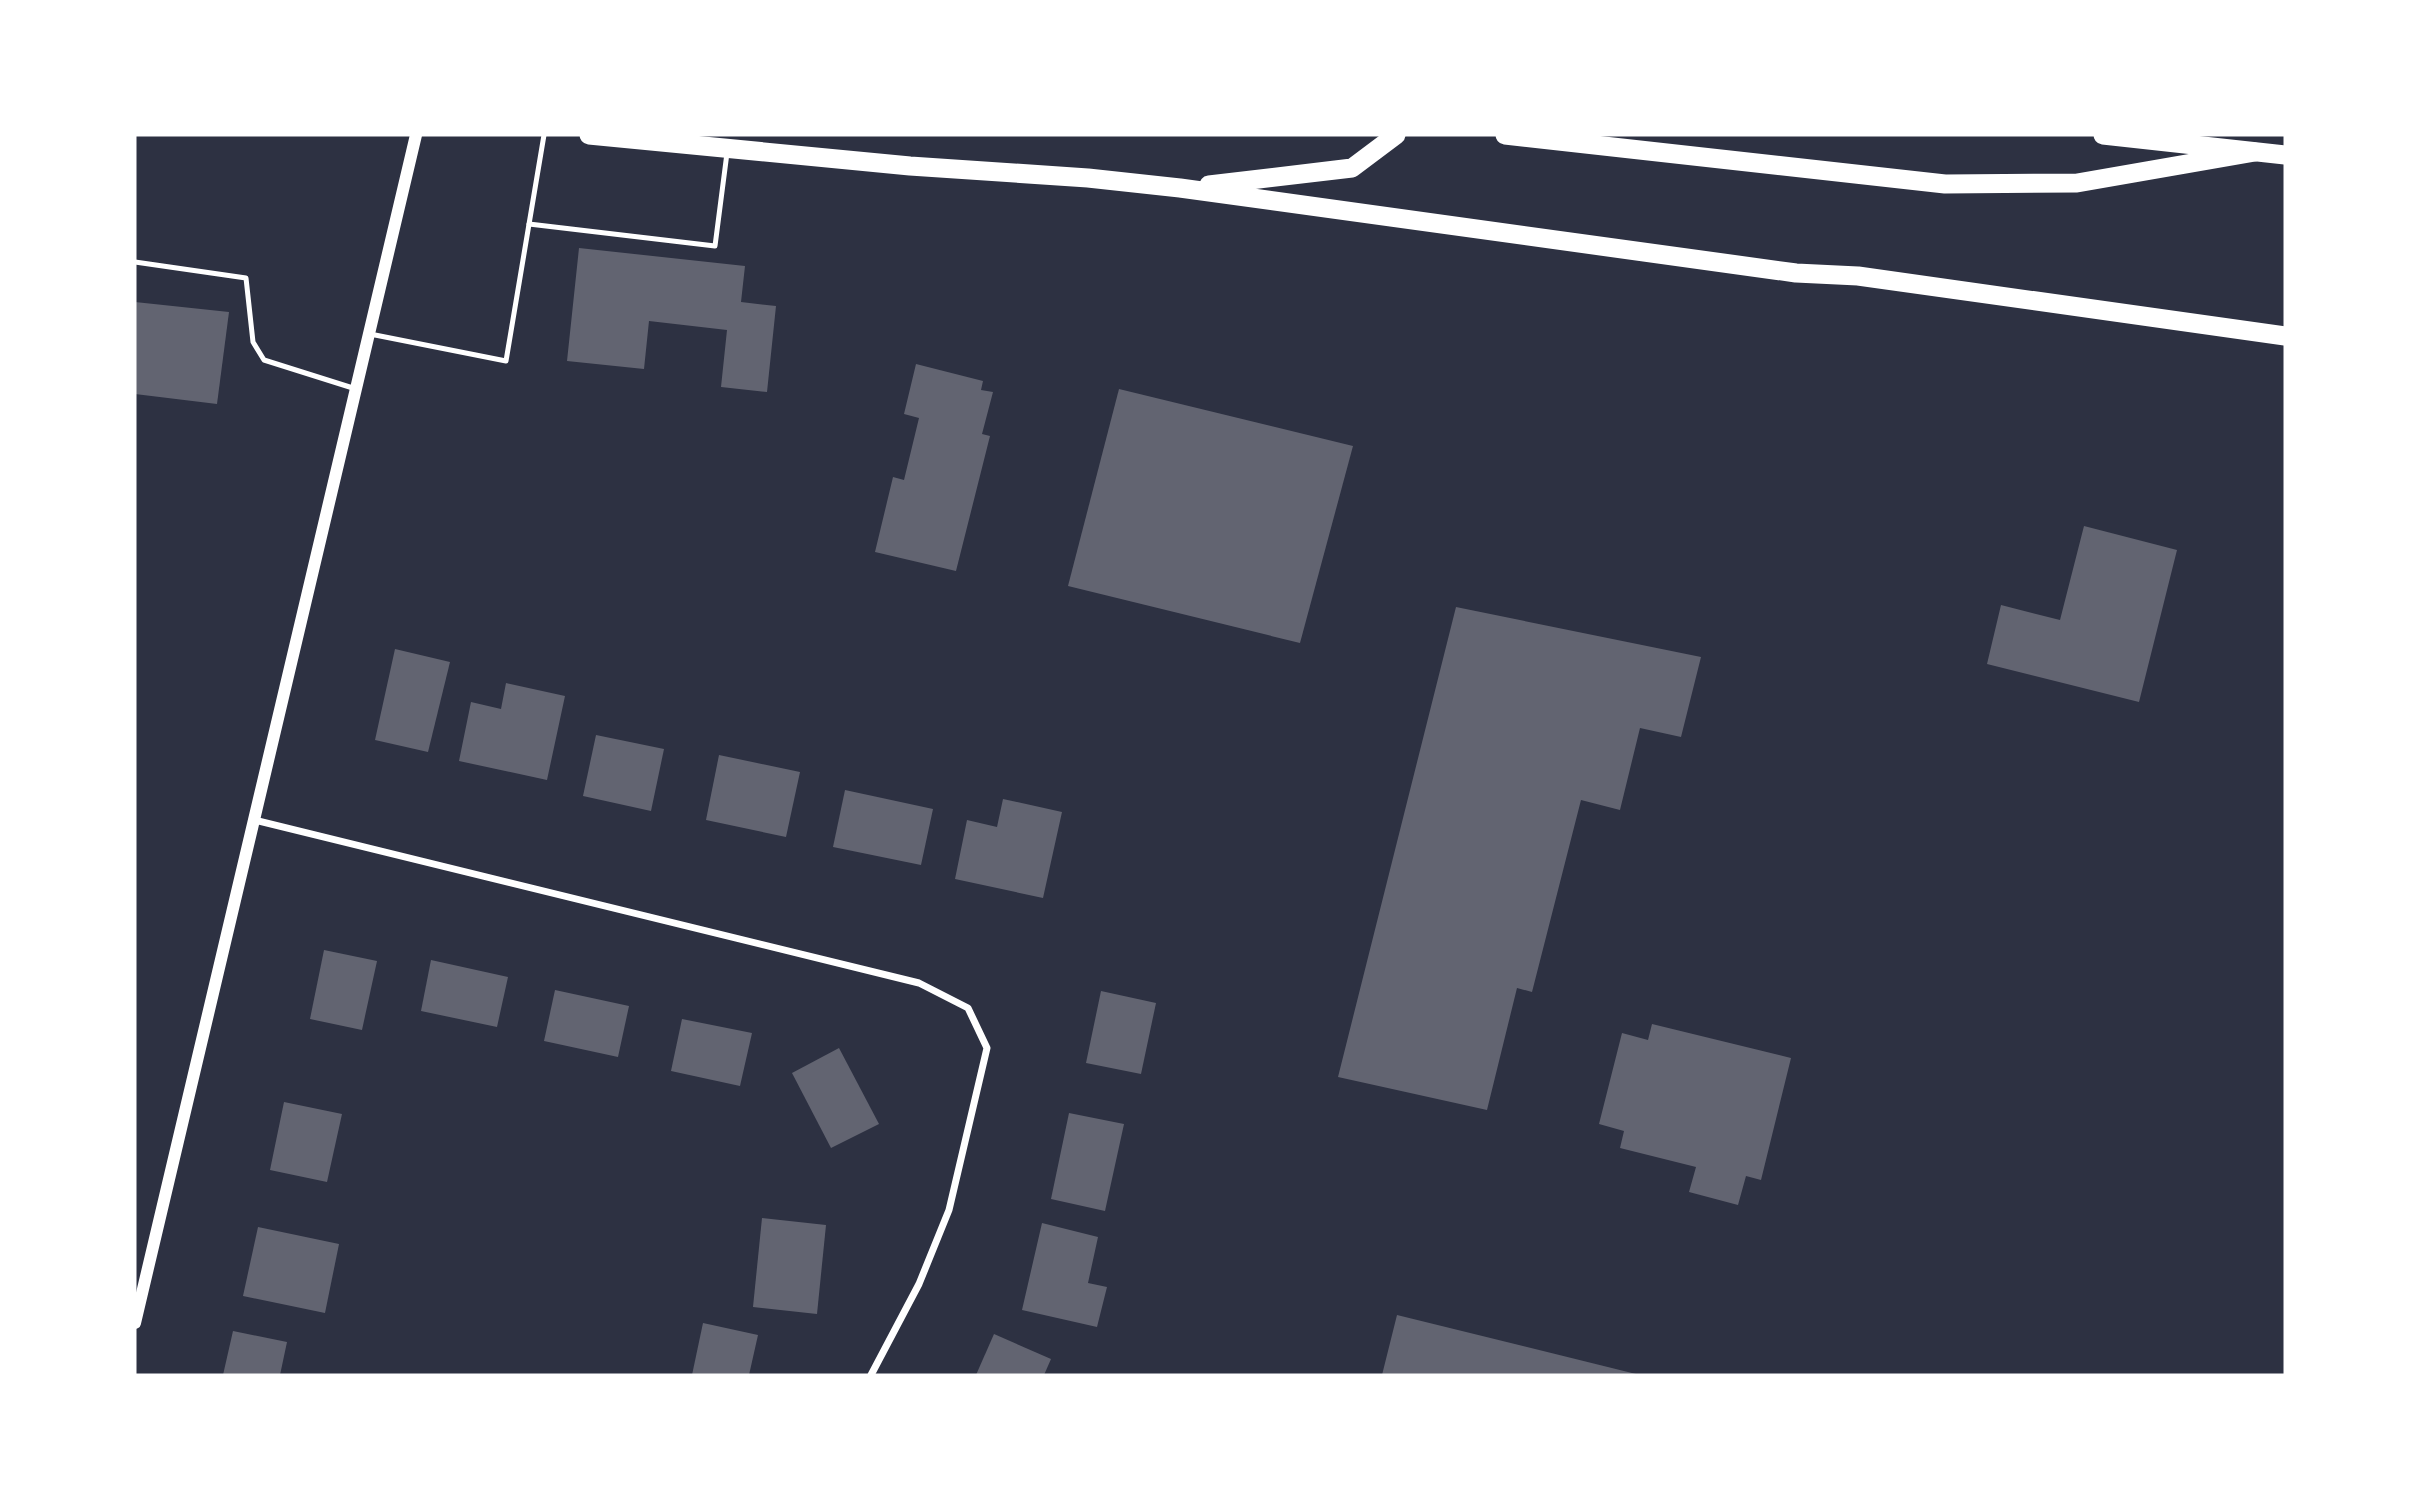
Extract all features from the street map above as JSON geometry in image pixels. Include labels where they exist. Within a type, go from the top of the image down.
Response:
[{"type":"highway","points":[[589,135],[910,166],[1088,178],[1180,188],[1796,273],[1858,276],[2285,337]]},
{"type":"highway","points":[[1180,188],[1352,168],[1396,135]]},
{"type":"highway","points":[[1505,135],[1945,184],[2077,183],[2255,152]]},
{"type":"highway","points":[[2103,135],[2285,155]]},
{"type":"street","points":[[135,1323],[416,135]]},
{"type":"street","points":[[254,820],[919,983],[968,1008],[987,1048],[949,1210],[919,1284],[871,1375]]},
{"type":"lane","points":[[368,334],[506,361],[544,135]]},
{"type":"lane","points":[[529,224],[715,246],[728,148]]},
{"type":"lane","points":[[135,262],[246,278],[253,342],[264,360],[355,389]]},
{"type":"building","points":[[579,248],[745,266],[741,302],[776,306],[767,392],[721,387],[727,330],[649,321],[644,369],[567,361]]},
{"type":"building","points":[[135,302],[229,312],[217,404],[135,394]]},
{"type":"building","points":[[916,364],[983,381],[981,390],[993,392],[982,434],[990,436],[956,571],[875,552],[893,477],[904,480],[919,418],[904,414]]},
{"type":"building","points":[[1119,389],[1353,446],[1300,643],[1068,586]]},
{"type":"building","points":[[2084,526],[2177,550],[2139,702],[1987,664],[2001,605],[2060,620]]},
{"type":"building","points":[[1456,607],[1701,657],[1681,737],[1640,728],[1620,810],[1581,800],[1532,992],[1517,988],[1487,1110],[1338,1077]]},
{"type":"building","points":[[395,649],[450,662],[428,752],[375,740]]},
{"type":"building","points":[[506,683],[565,696],[547,780],[459,761],[471,702],[501,709]]},
{"type":"building","points":[[596,735],[664,749],[651,811],[583,796]]},
{"type":"building","points":[[719,755],[800,772],[786,837],[706,820]]},
{"type":"building","points":[[845,790],[933,809],[921,865],[833,847]]},
{"type":"building","points":[[1003,799],[1062,812],[1043,898],[955,879],[967,820],[997,827]]},
{"type":"building","points":[[324,950],[377,961],[362,1030],[310,1019]]},
{"type":"building","points":[[431,960],[508,977],[497,1027],[421,1011]]},
{"type":"building","points":[[555,990],[629,1006],[618,1057],[544,1041]]},
{"type":"building","points":[[1101,991],[1156,1003],[1141,1074],[1086,1063]]},
{"type":"building","points":[[682,1019],[752,1033],[740,1086],[671,1071]]},
{"type":"building","points":[[1652,1024],[1791,1058],[1761,1180],[1746,1176],[1738,1205],[1689,1192],[1696,1167],[1620,1148],[1624,1131],[1599,1124],[1622,1033],[1648,1040]]},
{"type":"building","points":[[839,1048],[879,1124],[831,1148],[792,1073]]},
{"type":"building","points":[[284,1102],[342,1114],[327,1182],[270,1170]]},
{"type":"building","points":[[1069,1113],[1124,1124],[1105,1211],[1051,1199]]},
{"type":"building","points":[[762,1218],[826,1225],[817,1314],[753,1307]]},
{"type":"building","points":[[1042,1223],[1098,1237],[1088,1283],[1107,1287],[1097,1327],[1022,1310]]},
{"type":"building","points":[[258,1227],[339,1244],[325,1313],[243,1296]]},
{"type":"building","points":[[1397,1315],[1636,1374],[1636,1375],[1382,1375]]},
{"type":"building","points":[[703,1323],[758,1335],[749,1375],[692,1375]]},
{"type":"building","points":[[233,1331],[287,1342],[280,1375],[223,1375]]},
{"type":"building","points":[[994,1334],[1051,1359],[1044,1375],[976,1375]]}]
